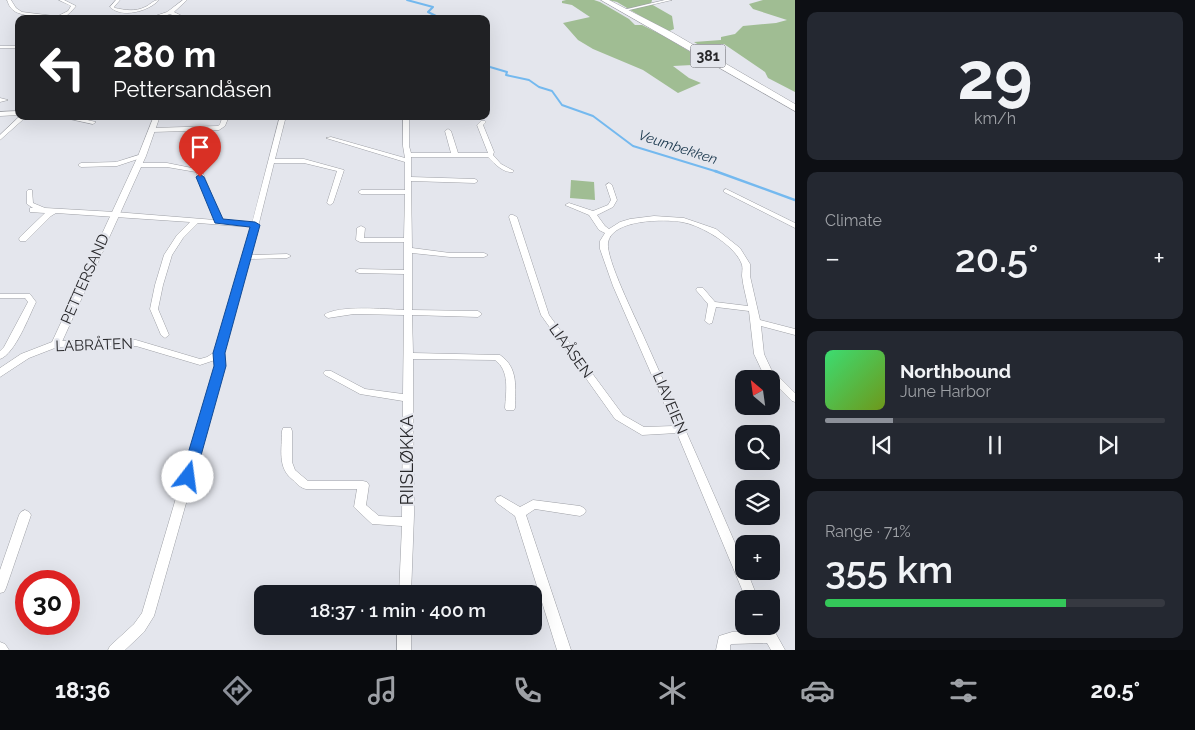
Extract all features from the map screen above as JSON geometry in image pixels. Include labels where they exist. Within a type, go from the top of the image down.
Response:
[{"type":"main road","name":"381","points":[[604,0],[625,10],[795,108]]},
{"type":"street","points":[[9,0],[14,9],[21,13],[36,15]]},
{"type":"street","points":[[61,0],[74,6],[64,15]]},
{"type":"street","points":[[118,0],[112,7],[124,12],[151,7],[157,0]]},
{"type":"street","points":[[163,15],[178,9],[186,0]]},
{"type":"street","points":[[625,10],[670,0]]},
{"type":"street","points":[[171,13],[176,15]]},
{"type":"street","points":[[0,47],[15,47]]},
{"type":"street","points":[[0,114],[15,113]]},
{"type":"street","points":[[0,138],[20,120]]},
{"type":"street","points":[[82,120],[94,122]]},
{"type":"street","name":"PETTERSAND","points":[[56,344],[142,156],[155,120]]},
{"type":"street","points":[[152,130],[219,128],[223,125],[225,120]]},
{"type":"street","points":[[115,650],[139,628],[148,616],[220,366],[219,353],[247,257],[282,120]]},
{"type":"street","name":"RIISLØKKA","points":[[405,585],[407,522],[406,120]]},
{"type":"street","points":[[483,122],[481,128],[491,152],[490,155],[499,165],[511,170]]},
{"type":"street","points":[[448,131],[455,155]]},
{"type":"street","points":[[329,138],[407,158],[490,155]]},
{"type":"street","points":[[207,149],[199,171],[218,221]]},
{"type":"street","points":[[81,165],[117,164],[142,156]]},
{"type":"street","points":[[272,161],[304,161],[340,170],[330,203]]},
{"type":"street","points":[[137,165],[167,165],[199,171]]},
{"type":"street","points":[[407,179],[475,181]]},
{"type":"street","points":[[569,205],[593,214],[611,206],[614,200],[609,185]]},
{"type":"street","points":[[30,191],[30,204],[44,210]]},
{"type":"street","points":[[726,191],[795,226]]},
{"type":"street","points":[[361,192],[407,192]]},
{"type":"street","name":"PETTERSAND","points":[[33,210],[114,214]]},
{"type":"street","points":[[23,240],[44,218],[55,211]]},
{"type":"street","points":[[114,214],[255,225]]},
{"type":"street","points":[[593,214],[596,222],[609,232],[623,224],[634,221],[654,218],[684,220],[713,231],[737,250],[746,264],[746,276],[756,322],[759,354],[768,371],[795,399]]},
{"type":"street","name":"LIAÅSEN","points":[[513,217],[544,315],[619,417],[642,431],[681,429]]},
{"type":"street","points":[[165,335],[154,309],[159,285],[168,255],[180,237],[196,220]]},
{"type":"street","points":[[361,228],[360,240],[407,240]]},
{"type":"street","name":"LIAVEIEN","points":[[609,232],[604,241],[604,249],[617,286],[681,429],[748,590]]},
{"type":"street","points":[[407,250],[450,255],[484,255]]},
{"type":"street","points":[[247,257],[287,256]]},
{"type":"street","points":[[359,271],[407,272]]},
{"type":"street","points":[[700,290],[712,304],[753,309]]},
{"type":"street","points":[[0,296],[27,296],[32,302],[8,348],[0,356]]},
{"type":"street","points":[[708,321],[712,304]]},
{"type":"street","points":[[328,315],[354,310],[478,314]]},
{"type":"street","points":[[756,322],[795,332]]},
{"type":"street","name":"LABRÅTEN","points":[[0,373],[26,356],[56,344],[145,344],[182,358],[200,362],[210,359],[219,353]]},
{"type":"street","points":[[407,356],[497,357],[502,360],[510,371],[510,408]]},
{"type":"street","name":"RIISLØKKA","points":[[328,373],[363,392],[407,398]]},
{"type":"street","name":"RIISLØKKA","points":[[287,431],[287,462],[290,472],[306,485],[363,485],[360,507],[376,521],[407,522]]},
{"type":"street","points":[[501,500],[520,513],[564,650]]},
{"type":"street","points":[[520,513],[533,504],[580,511]]},
{"type":"street","points":[[0,588],[25,515]]},
{"type":"street","points":[[404,635],[404,650]]},
{"type":"street","points":[[723,650],[724,640],[748,635]]},
{"type":"street","points":[[770,635],[778,650]]},
{"type":"green space","points":[[594,0],[600,2],[629,19],[635,25],[642,25],[662,35],[711,64],[673,66],[689,78],[701,83],[678,93],[643,70],[593,49],[578,40],[563,23],[590,17],[572,5],[562,3],[562,1]]},
{"type":"green space","points":[[608,0],[652,0],[651,4],[672,16],[674,29],[667,32],[617,2]]},
{"type":"green space","points":[[763,0],[795,0],[795,92],[768,78],[765,72],[724,44],[699,45],[694,42],[721,40],[721,37],[735,34],[743,26],[787,20],[753,9],[749,4]]},
{"type":"green space","points":[[571,180],[594,182],[595,200],[570,198]]},
{"type":"waterway","points":[[407,0],[433,7],[428,12],[434,15]]},
{"type":"waterway","name":"Veumbekken","points":[[490,67],[507,72],[506,75],[529,80],[539,87],[552,91],[562,105],[593,116],[633,146],[716,172]]},
{"type":"waterway","name":"Veumbekken","points":[[716,172],[795,200]]},
{"type":"route","points":[[188,477],[220,366],[219,353],[238,292],[255,225],[218,221],[217,213],[200,177]]}]
